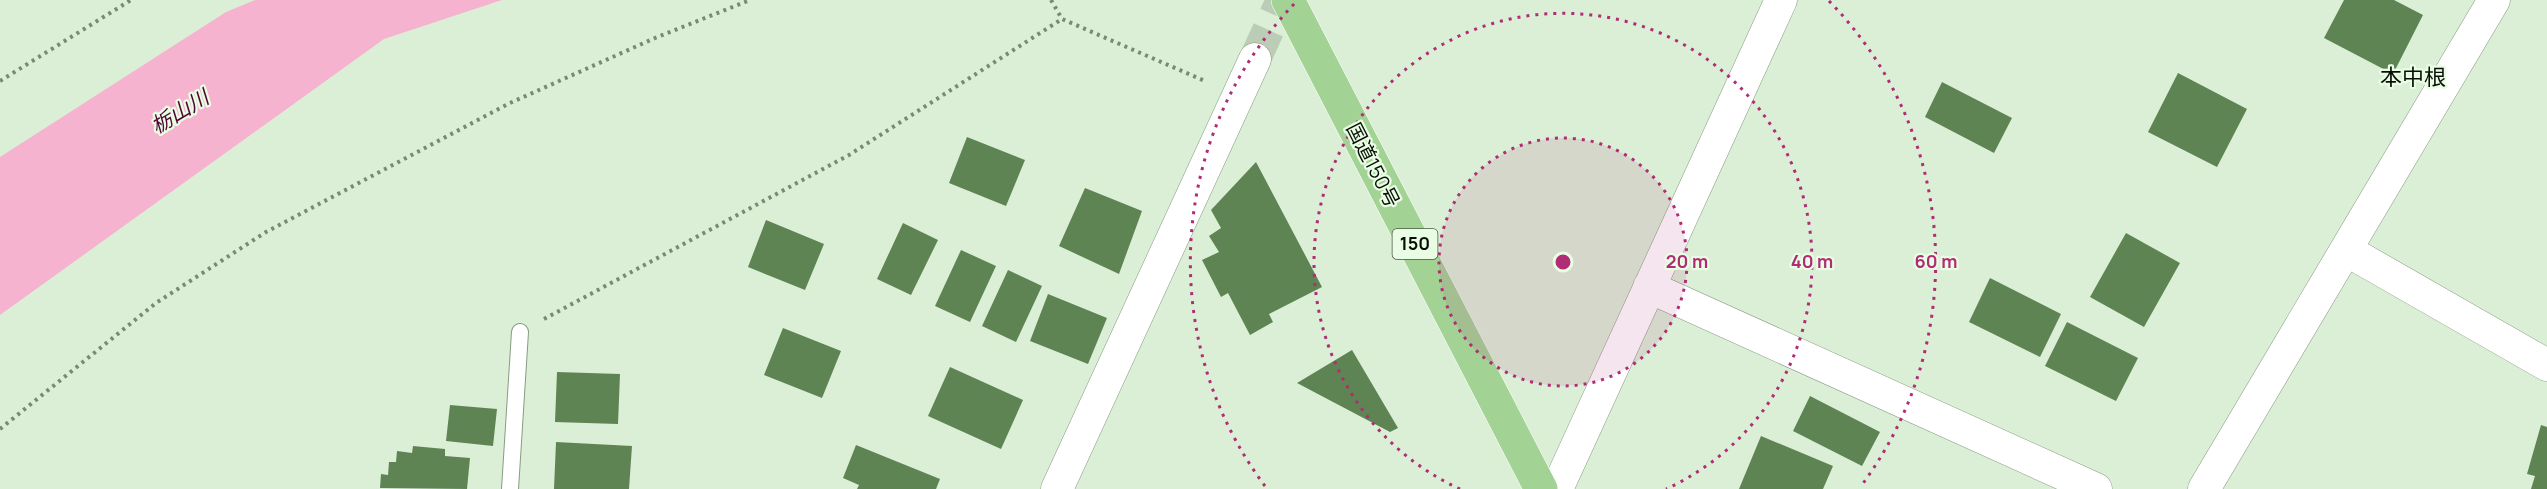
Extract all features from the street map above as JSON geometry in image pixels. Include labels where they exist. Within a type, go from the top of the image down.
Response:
[{"type":"highway","name":"国道150号","points":[[1288,0],[1541,489]]},
{"type":"street","points":[[1557,489],[1781,0]]},
{"type":"street","points":[[2204,489],[2494,0]]},
{"type":"street","points":[[1057,489],[1255,59]]},
{"type":"street","points":[[2346,250],[2547,365]]},
{"type":"street","points":[[1649,287],[2096,489]]},
{"type":"lane","points":[[510,489],[520,332]]},
{"type":"path","points":[[0,81],[131,0]]},
{"type":"path","points":[[0,429],[156,303],[266,232],[510,103],[655,38],[750,0]]},
{"type":"path","points":[[1051,0],[1062,19],[1238,96]]},
{"type":"path","points":[[520,332],[849,156],[1062,19]]},
{"type":"water","name":"栃山川","points":[[255,0],[502,0],[384,39],[0,315],[0,157],[226,12]]},
{"type":"building","points":[[2344,0],[2394,0],[2423,15],[2393,74],[2324,38]]},
{"type":"building","points":[[2178,73],[2247,109],[2217,167],[2148,132]]},
{"type":"building","points":[[1942,82],[2012,118],[1994,153],[1925,117]]},
{"type":"building","points":[[967,137],[1025,160],[1006,206],[949,183]]},
{"type":"building","points":[[1256,162],[1322,287],[1269,314],[1273,322],[1250,335],[1228,293],[1221,297],[1202,260],[1219,252],[1209,236],[1221,228],[1211,210]]},
{"type":"building","points":[[1085,188],[1142,211],[1119,274],[1059,246]]},
{"type":"building","points":[[766,220],[824,244],[805,290],[748,267]]},
{"type":"building","points":[[903,223],[938,240],[911,295],[877,279]]},
{"type":"building","points":[[2126,233],[2180,263],[2144,327],[2090,297]]},
{"type":"building","points":[[961,250],[996,266],[970,322],[935,306]]},
{"type":"building","points":[[1008,270],[1042,286],[1016,342],[982,326]]},
{"type":"building","points":[[1990,278],[2061,314],[2040,357],[1969,322]]},
{"type":"building","points":[[1048,294],[1107,318],[1088,364],[1030,341]]},
{"type":"building","points":[[2067,322],[2138,358],[2116,401],[2045,366]]},
{"type":"building","points":[[783,328],[841,351],[822,398],[764,375]]},
{"type":"building","points":[[1352,350],[1398,428],[1390,432],[1297,383]]},
{"type":"building","points":[[950,367],[1023,400],[1001,449],[928,416]]},
{"type":"building","points":[[557,372],[620,374],[618,424],[555,422]]},
{"type":"building","points":[[1810,396],[1880,432],[1862,466],[1793,431]]},
{"type":"building","points":[[450,405],[497,409],[493,446],[446,441]]},
{"type":"building","points":[[2541,425],[2547,427],[2547,489],[2531,489],[2535,476],[2527,474]]},
{"type":"building","points":[[1761,436],[1833,466],[1823,489],[1739,489]]},
{"type":"building","points":[[556,442],[632,446],[629,489],[554,489]]},
{"type":"building","points":[[856,445],[940,479],[936,489],[857,489],[859,485],[843,478]]},
{"type":"building","points":[[413,446],[445,449],[445,456],[470,458],[467,489],[380,488],[381,474],[388,475],[389,462],[396,462],[397,451],[412,453]]},
{"type":"tunnel","points":[[1255,59],[1282,0]]},
{"type":"district","name":"本中根","points":[[2413,77]]}]
